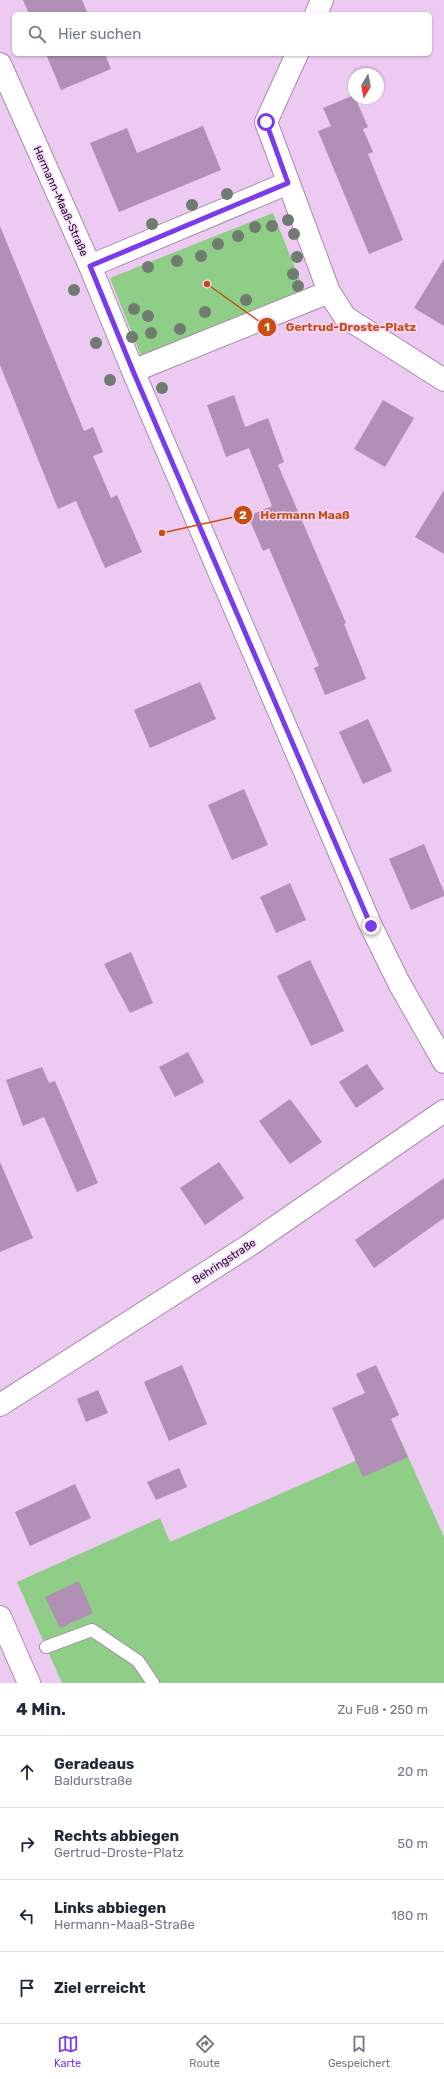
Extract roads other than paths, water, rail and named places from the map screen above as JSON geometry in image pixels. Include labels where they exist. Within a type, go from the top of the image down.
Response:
[{"type":"street","points":[[317,12],[322,0]]},
{"type":"street","points":[[296,56],[266,122],[329,292],[345,317],[444,380]]},
{"type":"street","name":"Hermann-Maaß-Straße","points":[[0,64],[90,266],[133,371],[371,926],[400,983],[444,1062]]},
{"type":"street","points":[[90,266],[288,183]]},
{"type":"street","points":[[133,371],[329,292]]},
{"type":"street","name":"Behringstraße","points":[[0,1405],[248,1246],[444,1110]]},
{"type":"street","points":[[0,1617],[29,1683]]},
{"type":"lane","points":[[46,1647],[92,1630],[138,1661],[153,1683]]},
{"type":"place","name":"Gertrud-Droste-Platz","points":[[207,284]]},
{"type":"place","name":"Hermann Maaß","points":[[162,533]]}]
